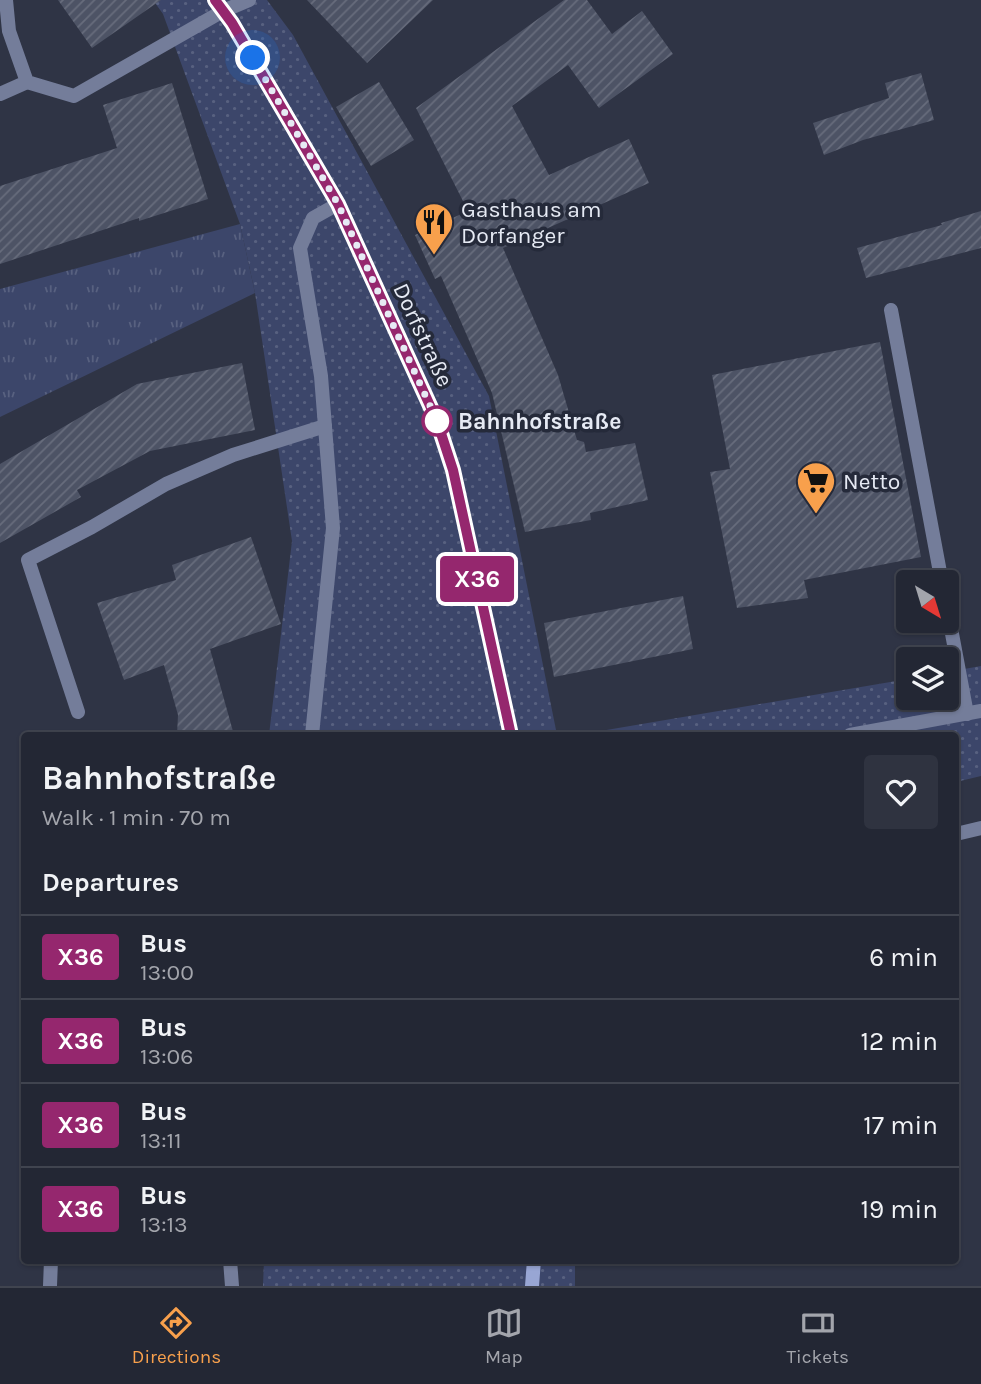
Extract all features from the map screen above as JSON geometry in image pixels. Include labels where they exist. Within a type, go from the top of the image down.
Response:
[{"type":"main road","name":"Dorfstraße","points":[[219,6],[338,204],[437,421],[453,470],[510,732]]},
{"type":"main road","points":[[532,1286],[534,1264]]},
{"type":"street","points":[[6,0],[9,31],[27,82]]},
{"type":"street","points":[[0,94],[27,82],[74,96],[219,6],[249,0]]},
{"type":"street","points":[[312,732],[333,528],[321,376],[300,248],[313,218],[338,204]]},
{"type":"street","points":[[891,310],[940,570]]},
{"type":"street","points":[[78,712],[28,560],[166,484],[233,455],[325,426]]},
{"type":"street","points":[[868,732],[977,713],[955,634]]},
{"type":"street","points":[[959,833],[981,828]]},
{"type":"street","points":[[50,1286],[51,1264]]},
{"type":"street","points":[[230,1264],[232,1286]]},
{"type":"green space","points":[[153,0],[267,0],[293,35],[489,396],[556,732],[269,732],[292,541],[255,293],[240,224],[163,14]]},
{"type":"green space","points":[[240,224],[255,293],[0,417],[0,289]]},
{"type":"green space","points":[[981,666],[981,776],[959,781],[959,732],[595,732],[896,681],[896,710],[959,710],[959,670]]},
{"type":"green space","points":[[264,1264],[575,1264],[575,1286],[263,1286]]},
{"type":"building","points":[[58,0],[161,0],[92,48]]},
{"type":"building","points":[[307,0],[433,0],[367,63]]},
{"type":"building","points":[[564,0],[587,0],[612,34],[642,11],[673,54],[599,108],[568,65],[512,106],[549,175],[629,139],[649,183],[503,248],[558,375],[577,440],[584,442],[586,452],[635,443],[648,500],[590,513],[591,520],[525,532],[492,393],[441,276],[435,279],[415,235],[468,211],[416,108]]},
{"type":"building","points":[[921,73],[934,120],[863,140],[824,155],[813,123],[889,98],[885,83]]},
{"type":"building","points":[[379,82],[414,140],[371,166],[336,107]]},
{"type":"building","points":[[172,83],[208,199],[139,221],[139,218],[0,264],[0,186],[117,148],[103,105]]},
{"type":"building","points":[[981,211],[981,248],[866,278],[857,248],[942,225],[941,223]]},
{"type":"building","name":"Netto","points":[[880,342],[921,557],[804,580],[808,598],[737,608],[710,472],[730,469],[712,375]]},
{"type":"building","points":[[242,363],[255,430],[150,451],[77,490],[81,497],[0,543],[0,464],[137,384]]},
{"type":"building","points":[[251,537],[281,624],[210,649],[233,732],[177,732],[178,715],[164,665],[124,680],[97,603],[176,580],[172,565]]},
{"type":"building","points":[[683,596],[693,649],[554,677],[544,623]]},
{"type":"bus line","name":"X36","points":[[215,0],[232,23],[338,204],[437,421],[453,470],[510,732]]},
{"type":"place","name":"Gasthaus am Dorfanger","points":[[434,256]]},
{"type":"place","name":"Bahnhofstraße","points":[[437,421]]},
{"type":"place","name":"Netto","points":[[816,515]]},
{"type":"route","points":[[253,58],[338,204],[437,421]]}]
